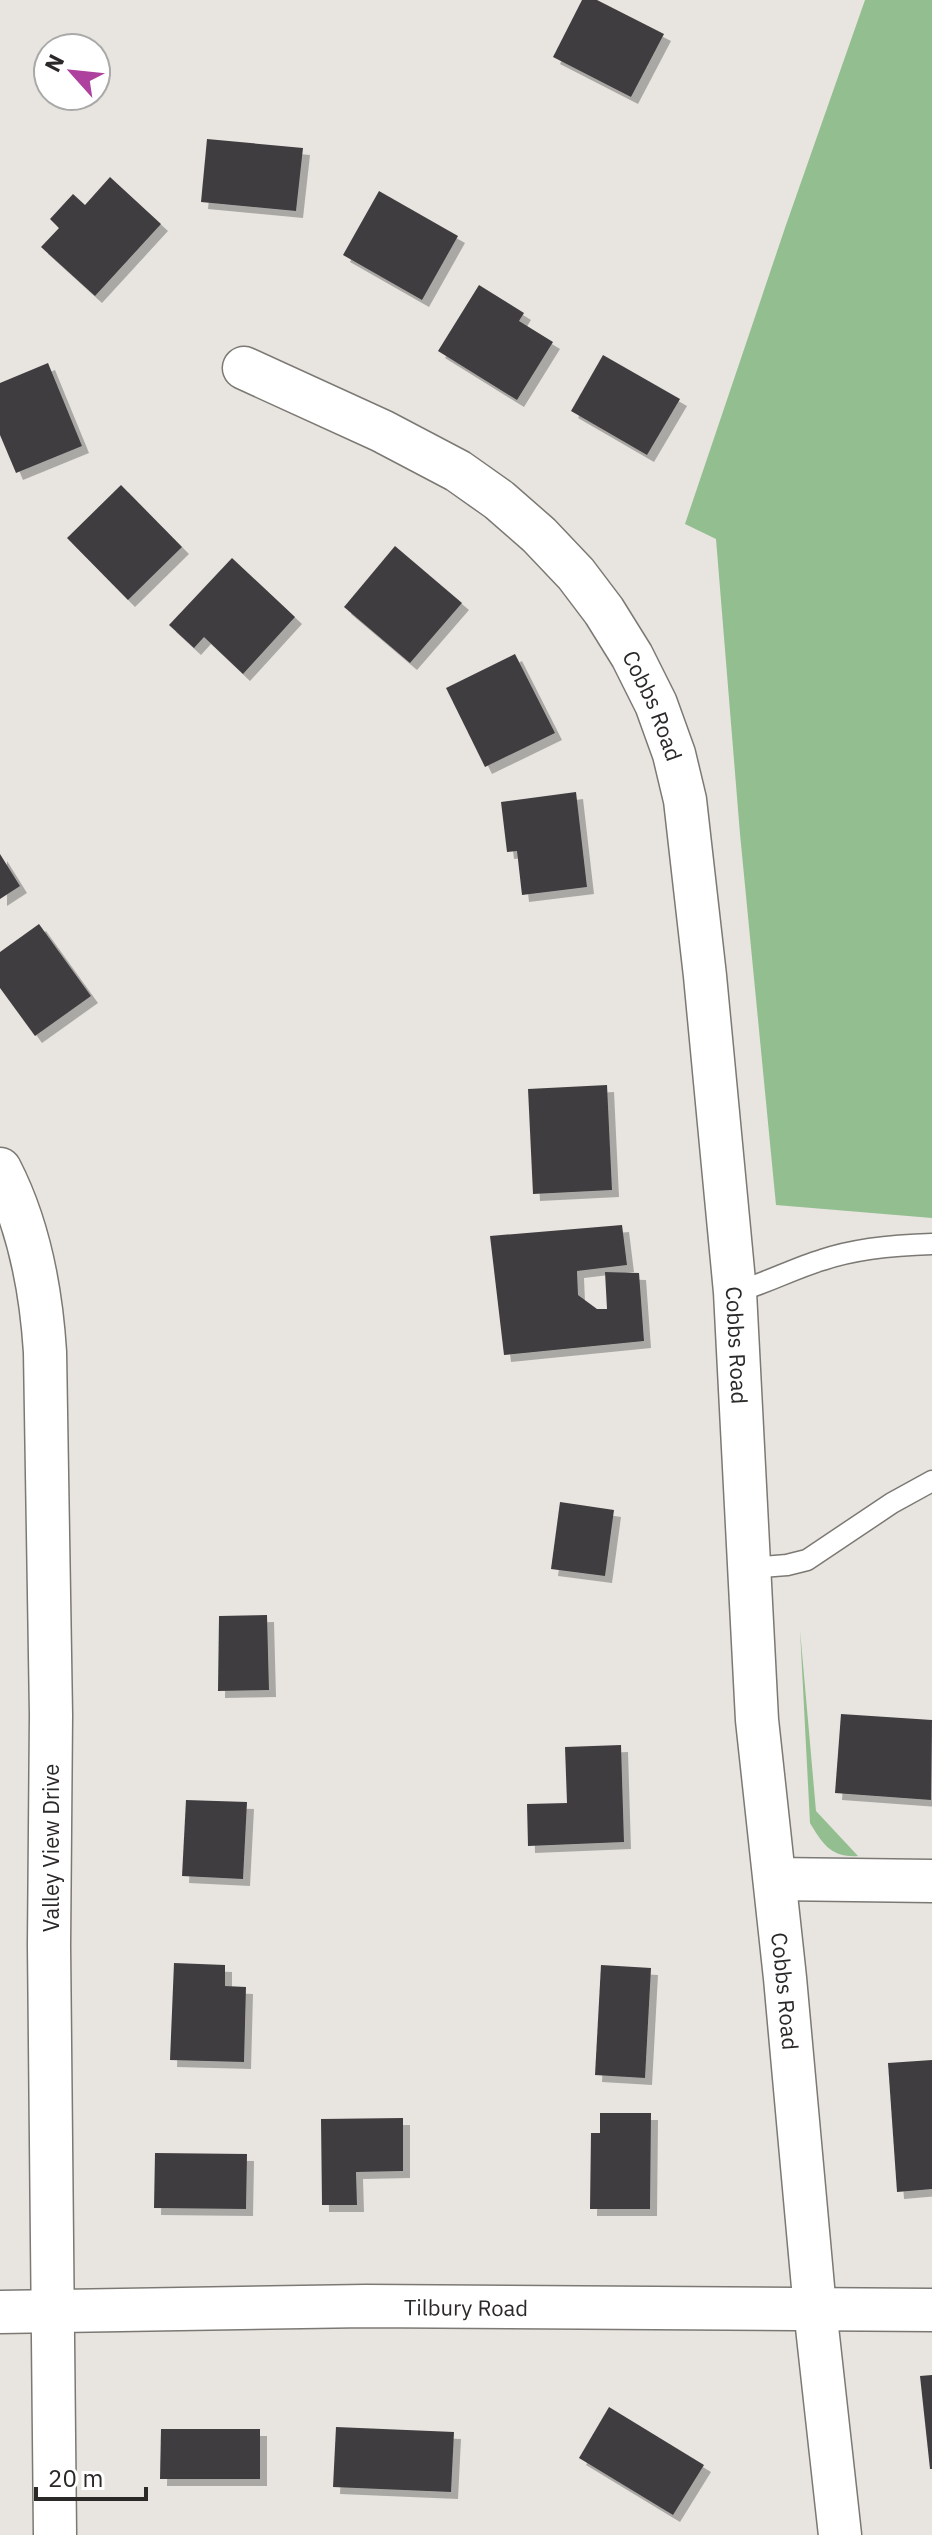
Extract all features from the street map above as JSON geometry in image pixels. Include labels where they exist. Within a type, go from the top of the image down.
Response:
[{"type":"street","name":"Cobbs Road","points":[[244,368],[382,431],[458,471],[499,500],[539,535],[576,574],[632,656],[656,704],[674,754],[685,800],[707,991],[743,1403],[757,1720],[840,2535]]},
{"type":"street","name":"Valley View Drive","points":[[0,1169],[27,1238],[42,1309],[45,1352],[51,1715],[49,1945],[55,2535]]},
{"type":"street","points":[[775,1879],[932,1881]]},
{"type":"street","name":"Tilbury Road","points":[[0,2312],[366,2306],[932,2310]]},
{"type":"lane","points":[[735,1292],[763,1285],[820,1260],[848,1253],[932,1244]]},
{"type":"lane","points":[[749,1568],[807,1560],[892,1503],[932,1481]]},
{"type":"green space","points":[[865,0],[932,0],[932,1218],[776,1205],[740,834],[716,539],[685,524]]},
{"type":"green space","points":[[800,1630],[816,1811],[858,1856],[841,1854],[828,1848],[810,1823]]},
{"type":"building","points":[[582,0],[597,0],[664,34],[631,97],[553,57]]},
{"type":"building","points":[[207,139],[303,148],[296,211],[201,202]]},
{"type":"building","points":[[110,177],[161,224],[95,296],[41,247],[59,228],[50,219],[73,194],[85,205]]},
{"type":"building","points":[[379,191],[458,236],[422,300],[343,255]]},
{"type":"building","points":[[479,285],[524,313],[519,321],[553,342],[517,400],[438,351]]},
{"type":"building","points":[[603,355],[680,399],[647,455],[571,411]]},
{"type":"building","points":[[48,363],[82,446],[16,473],[0,435],[0,383]]},
{"type":"building","points":[[121,485],[182,547],[128,600],[67,538]]},
{"type":"building","points":[[395,546],[462,603],[410,663],[344,607]]},
{"type":"building","points":[[232,558],[295,617],[243,674],[204,637],[194,648],[169,625]]},
{"type":"building","points":[[515,654],[555,733],[485,767],[446,688]]},
{"type":"building","points":[[576,792],[587,887],[522,895],[517,851],[507,852],[501,802]]},
{"type":"building","points":[[0,854],[20,886],[0,899]]},
{"type":"building","points":[[39,924],[91,996],[35,1036],[0,988],[0,952]]},
{"type":"building","points":[[607,1085],[612,1190],[533,1194],[528,1089]]},
{"type":"building","points":[[622,1225],[627,1265],[577,1271],[578,1295],[597,1309],[607,1309],[605,1272],[639,1273],[644,1341],[504,1355],[490,1236]]},
{"type":"building","points":[[560,1502],[614,1510],[605,1576],[551,1569]]},
{"type":"building","points":[[267,1615],[269,1690],[218,1691],[219,1616]]},
{"type":"building","points":[[841,1714],[932,1720],[931,1800],[835,1793]]},
{"type":"building","points":[[621,1745],[624,1842],[528,1846],[527,1804],[567,1803],[565,1747]]},
{"type":"building","points":[[186,1800],[247,1802],[243,1879],[182,1876]]},
{"type":"building","points":[[174,1963],[225,1965],[225,1986],[246,1987],[244,2062],[170,2060]]},
{"type":"building","points":[[601,1965],[651,1968],[645,2078],[595,2075]]},
{"type":"building","points":[[932,2060],[932,2189],[897,2192],[888,2063]]},
{"type":"building","points":[[600,2113],[651,2113],[650,2209],[590,2209],[591,2133],[600,2133]]},
{"type":"building","points":[[403,2118],[403,2171],[356,2172],[357,2205],[322,2205],[321,2119]]},
{"type":"building","points":[[155,2153],[247,2154],[246,2209],[154,2208]]},
{"type":"building","points":[[932,2375],[932,2469],[930,2469],[920,2376]]},
{"type":"building","points":[[609,2407],[704,2465],[673,2515],[579,2458]]},
{"type":"building","points":[[336,2427],[454,2432],[451,2492],[333,2487]]},
{"type":"building","points":[[161,2429],[260,2429],[260,2479],[160,2479]]}]
